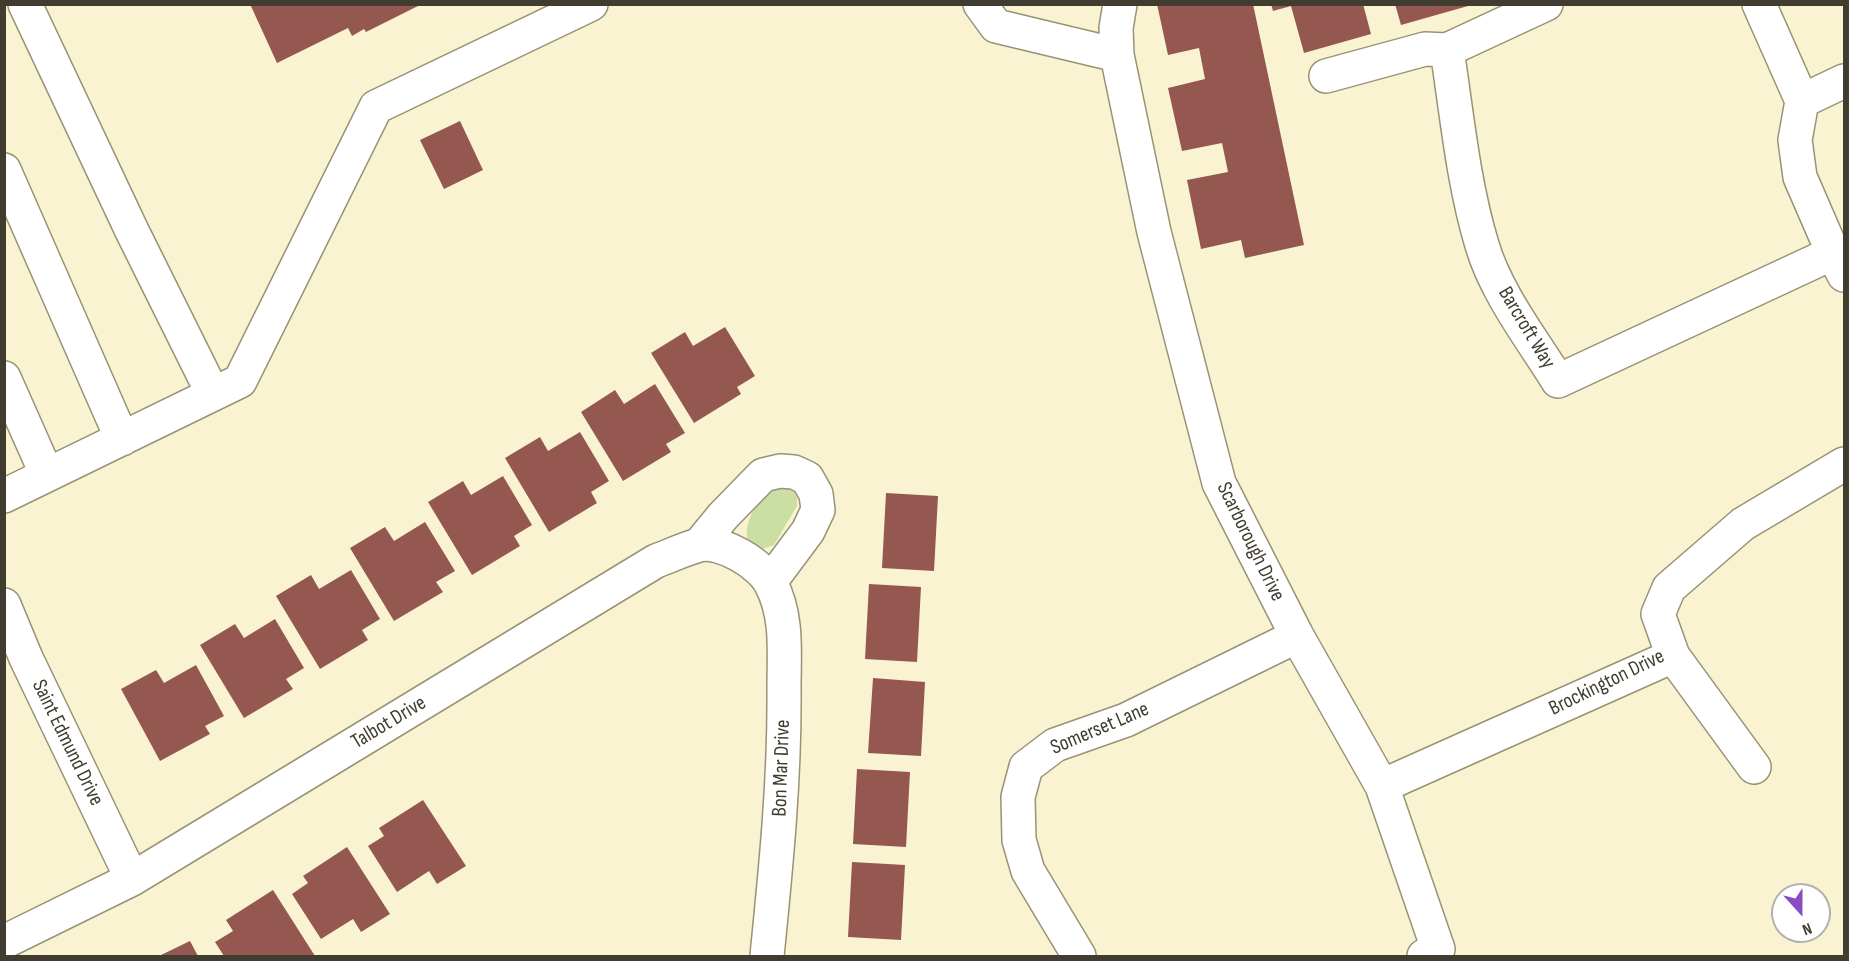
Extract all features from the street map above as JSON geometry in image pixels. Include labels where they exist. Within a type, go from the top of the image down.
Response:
[{"type":"street","points":[[25,4],[137,241],[213,394]]},
{"type":"street","points":[[4,496],[240,381],[376,107],[591,4]]},
{"type":"street","points":[[980,4],[996,26],[1117,55]]},
{"type":"street","name":"Scarborough Drive","points":[[1120,4],[1116,28],[1117,55],[1154,232],[1219,483],[1297,636],[1382,786],[1431,953]]},
{"type":"street","points":[[1326,76],[1425,49],[1447,50],[1546,4]]},
{"type":"street","points":[[1758,4],[1802,101],[1795,140],[1800,177],[1839,264]]},
{"type":"street","name":"Barcroft Way","points":[[1447,50],[1468,191],[1482,246],[1501,289],[1558,381],[1839,264]]},
{"type":"street","points":[[1802,101],[1845,81]]},
{"type":"street","points":[[4,170],[122,439]]},
{"type":"street","points":[[4,378],[47,475]]},
{"type":"street","name":"Brockington Drive","points":[[1382,786],[1673,656],[1658,614],[1669,588],[1743,524],[1845,464]]},
{"type":"street","points":[[780,471],[795,472],[807,478],[816,494],[818,510],[808,531],[770,582],[752,562],[724,547],[700,544],[723,516],[763,475],[780,471]]},
{"type":"street","name":"Talbot Drive","points":[[4,942],[132,879],[656,561],[700,544]]},
{"type":"street","name":"Bon Mar Drive","points":[[767,957],[779,837],[785,715],[781,608],[770,582]]},
{"type":"street","name":"Saint Edmund Drive","points":[[4,605],[26,658],[132,879]]},
{"type":"street","name":"Somerset Lane","points":[[1079,957],[1028,871],[1019,840],[1018,797],[1026,767],[1054,745],[1126,720],[1297,636]]},
{"type":"street","points":[[1673,656],[1754,768]]},
{"type":"green space","points":[[773,487],[789,488],[797,498],[797,506],[774,545],[763,549],[756,548],[748,542],[749,519],[762,498]]},
{"type":"building","points":[[250,4],[422,4],[366,32],[364,29],[352,36],[348,28],[277,63]]},
{"type":"building","points":[[1157,4],[1253,4],[1304,245],[1245,258],[1241,240],[1201,249],[1187,180],[1228,172],[1222,143],[1182,151],[1168,88],[1205,79],[1199,48],[1168,55]]},
{"type":"building","points":[[1271,4],[1363,4],[1371,34],[1304,53],[1291,6],[1273,11]]},
{"type":"building","points":[[1395,4],[1467,4],[1468,6],[1401,25]]},
{"type":"building","points":[[460,121],[483,170],[444,189],[420,140]]},
{"type":"building","points":[[725,327],[755,376],[737,387],[741,394],[694,423],[651,353],[685,332],[693,346]]},
{"type":"building","points":[[655,384],[685,433],[666,444],[671,452],[623,481],[581,412],[615,390],[624,404]]},
{"type":"building","points":[[580,432],[609,481],[591,492],[597,503],[549,532],[505,458],[540,437],[548,451]]},
{"type":"building","points":[[503,476],[532,525],[514,536],[520,546],[472,575],[428,502],[463,481],[471,495]]},
{"type":"building","points":[[886,493],[938,496],[934,571],[882,568]]},
{"type":"building","points":[[425,522],[455,571],[436,582],[443,592],[394,621],[350,548],[385,527],[394,541]]},
{"type":"building","points":[[351,570],[380,619],[362,630],[368,640],[320,669],[276,596],[311,575],[319,589]]},
{"type":"building","points":[[869,584],[921,587],[917,662],[865,659]]},
{"type":"building","points":[[275,619],[304,668],[286,679],[293,689],[244,718],[200,645],[235,624],[244,638]]},
{"type":"building","points":[[196,665],[224,716],[205,726],[210,734],[160,761],[121,689],[156,670],[164,683]]},
{"type":"building","points":[[873,678],[925,682],[921,756],[868,753]]},
{"type":"building","points":[[857,769],[910,772],[906,847],[853,844]]},
{"type":"building","points":[[423,800],[466,866],[437,884],[429,871],[397,892],[368,846],[384,836],[379,828]]},
{"type":"building","points":[[347,847],[390,914],[361,932],[353,919],[321,939],[292,894],[308,883],[303,876]]},
{"type":"building","points":[[852,862],[905,865],[901,940],[848,937]]},
{"type":"building","points":[[273,890],[315,956],[224,956],[215,942],[233,931],[226,920]]},
{"type":"building","points":[[190,941],[198,956],[159,956]]}]
